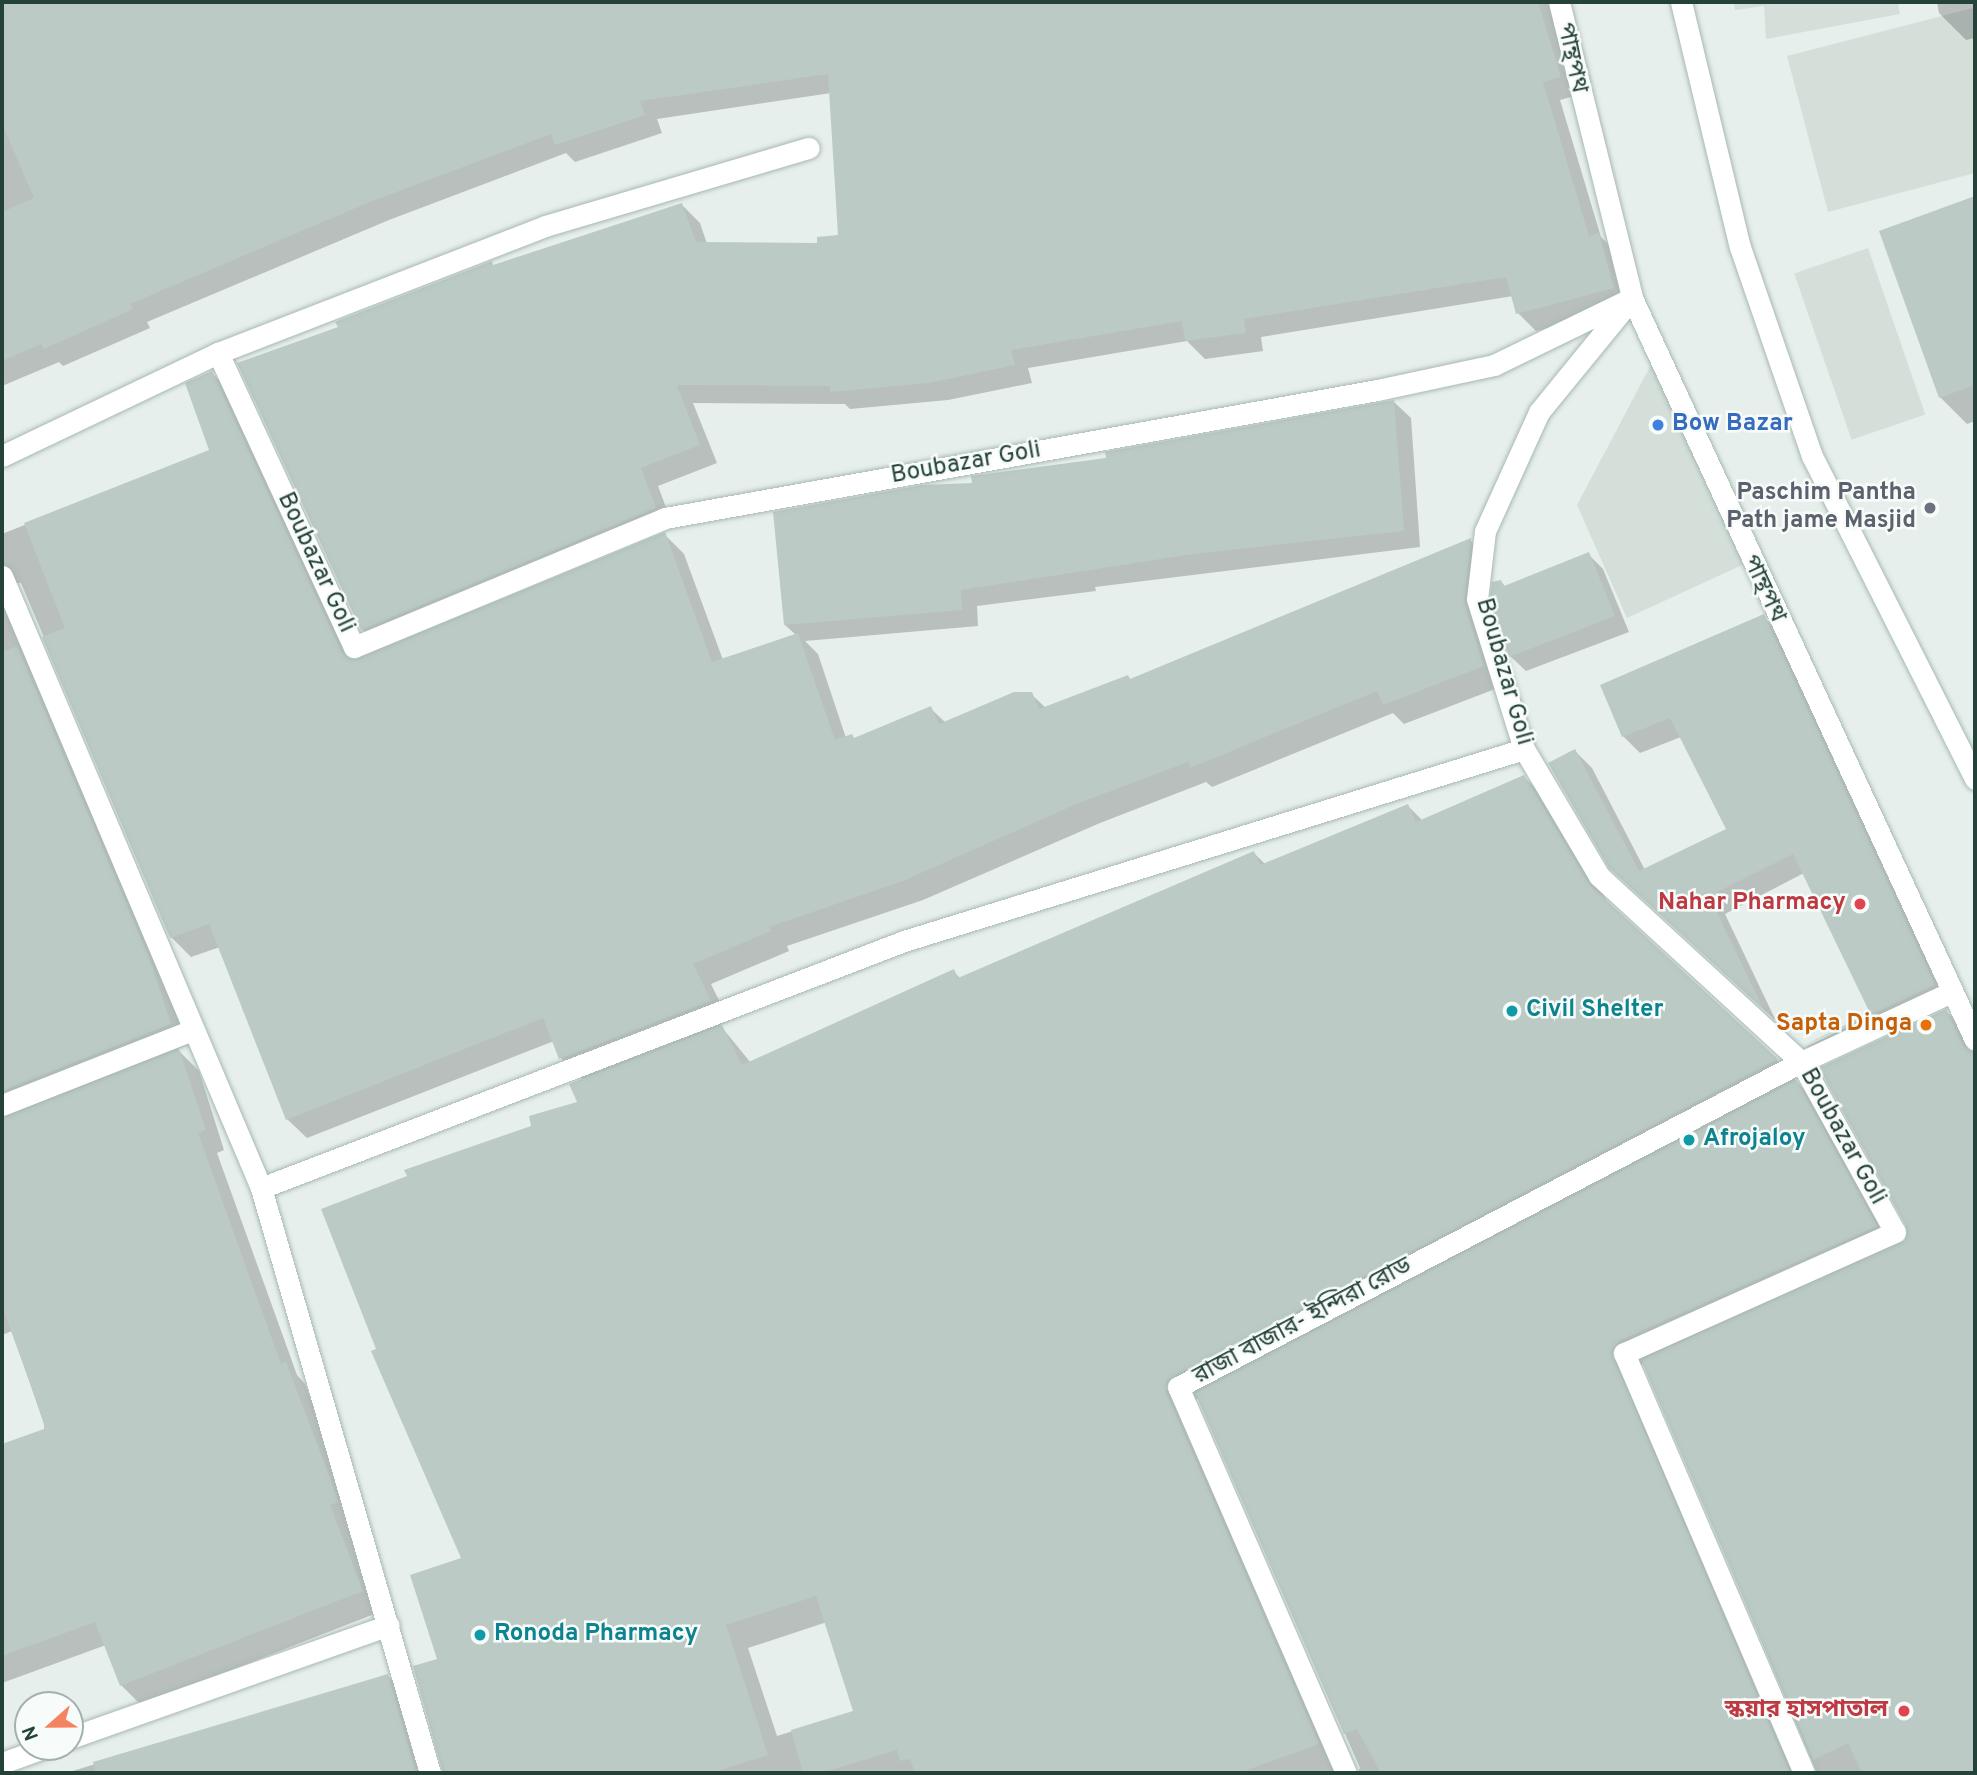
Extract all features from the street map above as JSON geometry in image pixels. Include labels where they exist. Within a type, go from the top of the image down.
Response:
[{"type":"street","name":"পান্থপথ","points":[[1559,2],[1632,298],[1975,1040]]},
{"type":"street","points":[[1681,2],[1740,247],[1812,456],[1975,779]]},
{"type":"street","points":[[2,456],[218,353],[545,226],[809,148]]},
{"type":"street","name":"Boubazar Goli","points":[[218,353],[354,647],[665,519],[1481,368],[1632,298]]},
{"type":"street","name":"Boubazar Goli","points":[[1632,298],[1539,412],[1485,531],[1477,599],[1524,749],[1598,876],[1801,1062],[1895,1232],[1624,1353],[1804,1773]]},
{"type":"street","points":[[2,576],[261,1188],[430,1773]]},
{"type":"street","points":[[261,1188],[904,941],[1524,749]]},
{"type":"street","points":[[1801,1062],[1951,992]]},
{"type":"street","points":[[2,1105],[192,1030]]},
{"type":"street","name":"রাজা বাজার- ইন্দিরা রোড","points":[[1346,1773],[1178,1387],[1801,1062]]},
{"type":"street","points":[[84,1733],[389,1625]]},
{"type":"shaded area","points":[[1734,2],[1898,2],[1900,14],[1766,39],[1764,6],[1735,10]]},
{"type":"shaded area","points":[[1973,8],[1975,173],[1828,212],[1787,56]]},
{"type":"shaded area","points":[[1868,248],[1925,414],[1852,440],[1794,273]]},
{"type":"shaded area","name":"Bow Bazar","points":[[1662,344],[1753,560],[1627,618],[1577,505]]},
{"type":"building","points":[[2,2],[1538,2],[1561,77],[1543,82],[1589,236],[1599,233],[1614,288],[1516,314],[1506,277],[1244,319],[1246,333],[1185,341],[1182,321],[1011,350],[1015,365],[929,383],[830,392],[830,386],[677,385],[700,445],[641,468],[656,508],[361,630],[237,363],[338,327],[335,322],[492,261],[493,265],[682,203],[696,242],[817,243],[817,237],[838,235],[828,74],[640,101],[645,115],[555,145],[551,134],[370,202],[130,304],[133,309],[44,349],[41,344],[2,361],[2,212],[34,198],[2,124]]},
{"type":"building","points":[[1975,196],[1975,385],[1939,398],[1879,231]]},
{"type":"building","points":[[212,371],[342,653],[352,660],[665,532],[712,662],[798,633],[835,740],[852,734],[854,738],[931,706],[939,724],[1014,692],[1032,692],[1039,709],[1128,675],[1130,679],[1471,538],[1464,602],[1484,666],[1383,705],[1377,691],[1190,768],[1188,762],[1079,803],[903,881],[769,927],[771,931],[693,964],[711,1001],[559,1059],[543,1018],[286,1120],[209,924],[170,938],[42,637],[65,628],[24,523],[209,450],[185,383]]},
{"type":"building","points":[[1394,400],[1404,531],[1193,554],[961,590],[962,610],[784,625],[773,512],[922,485],[972,483],[971,476],[1106,458],[1105,452]]},
{"type":"building","points":[[1589,552],[1615,616],[1509,657],[1490,598],[1492,582],[1501,580],[1504,586]]},
{"type":"building","points":[[1764,614],[1935,985],[1803,1046],[1870,1013],[1793,854],[1709,896],[1764,1010],[1609,868],[1548,763],[1575,749],[1639,871],[1726,829],[1670,718],[1622,737],[1600,685]]},
{"type":"building","points":[[17,646],[151,962],[171,1024],[2,1091],[2,652]]},
{"type":"building","points":[[1524,775],[1590,885],[1778,1059],[1167,1380],[1166,1392],[1319,1744],[1239,1773],[915,1773],[910,1759],[900,1761],[897,1750],[821,1773],[803,1773],[791,1730],[853,1711],[816,1596],[726,1625],[768,1755],[711,1773],[443,1773],[413,1666],[437,1659],[410,1575],[461,1558],[371,1351],[376,1349],[321,1209],[407,1176],[404,1170],[531,1126],[529,1116],[577,1102],[569,1084],[722,1025],[742,1065],[954,969],[958,978],[1254,851],[1260,865],[1408,804],[1416,822]]},
{"type":"building","points":[[1946,1009],[1963,1046],[1975,1053],[1975,1773],[1862,1773],[1848,1743],[1813,1760],[1641,1360],[1905,1240],[1906,1226],[1819,1068]]},
{"type":"building","points":[[179,1049],[206,1130],[198,1133],[281,1364],[286,1362],[332,1483],[338,1502],[330,1505],[363,1591],[120,1686],[95,1622],[2,1656],[2,1444],[44,1429],[44,1422],[2,1306],[2,1118]]},
{"type":"building","points":[[1796,1080],[1877,1226],[1619,1341],[1611,1352],[1789,1771],[1381,1773],[1357,1729],[1344,1734],[1195,1393]]},
{"type":"building","points":[[388,1674],[416,1773],[95,1773],[93,1762]]},
{"type":"place","name":"Bow Bazar","points":[[1658,425]]},
{"type":"place","name":"Paschim Pantha Path jame Masjid","points":[[1930,508]]},
{"type":"place","name":"Nahar Pharmacy","points":[[1860,904]]},
{"type":"place","name":"Civil Shelter","points":[[1512,1011]]},
{"type":"place","name":"Sapta Dinga","points":[[1926,1025]]},
{"type":"place","name":"Afrojaloy","points":[[1689,1140]]},
{"type":"place","name":"Ronoda Pharmacy","points":[[480,1635]]},
{"type":"place","name":"স্কয়ার হাসপাতাল","points":[[1904,1711]]}]
